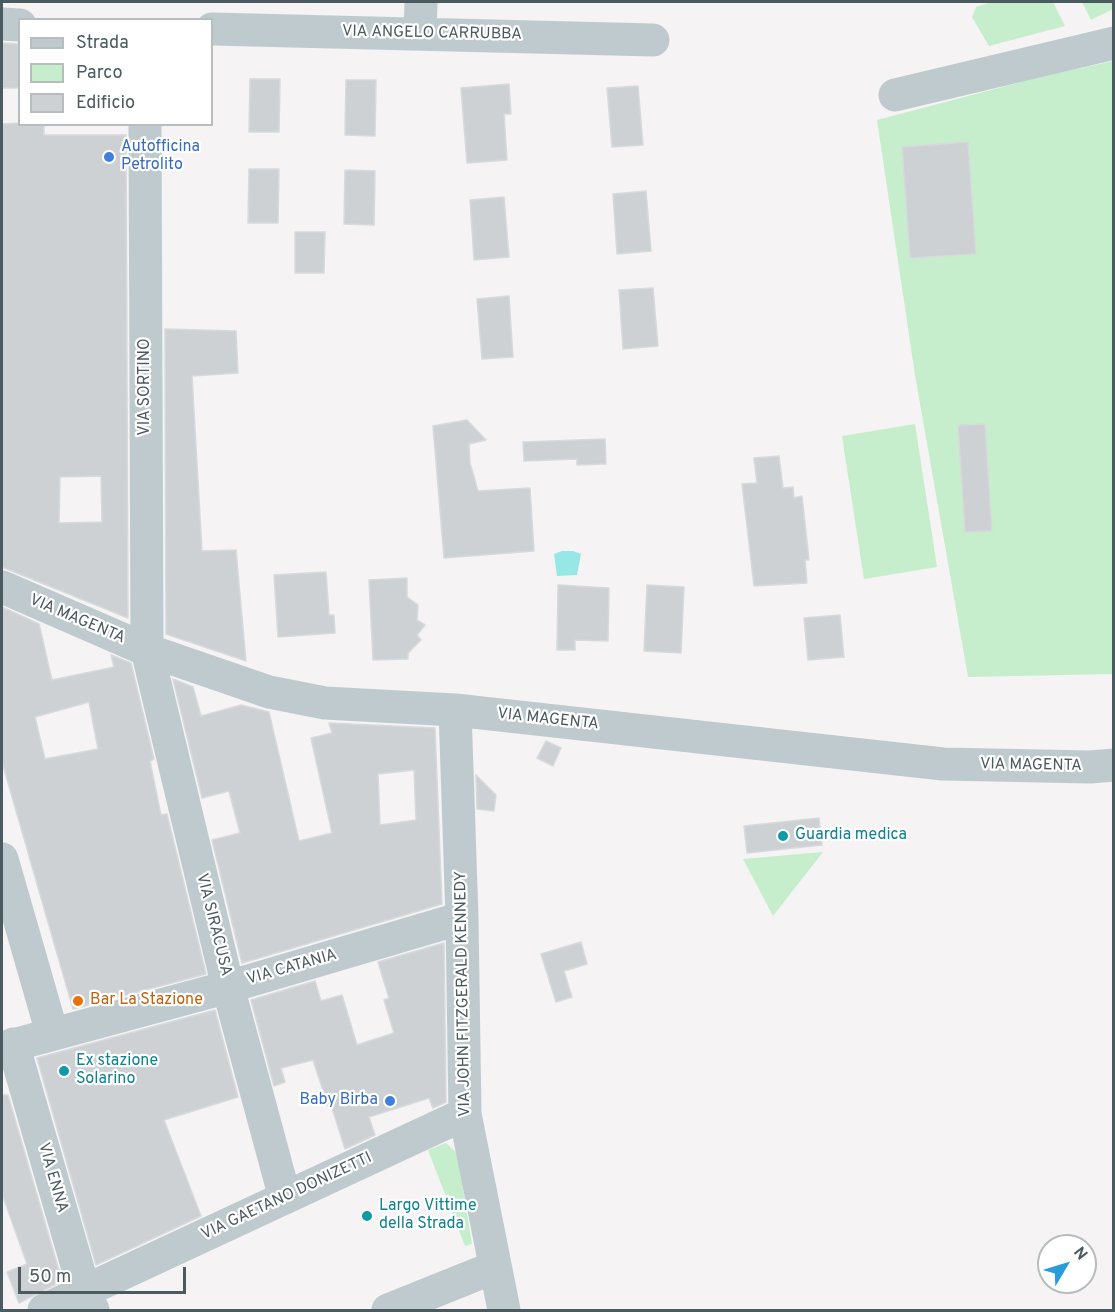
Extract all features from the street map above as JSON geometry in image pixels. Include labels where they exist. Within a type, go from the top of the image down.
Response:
[{"type":"street","points":[[420,34],[421,2]]},
{"type":"street","points":[[2,24],[18,25]]},
{"type":"street","name":"VIA ANGELO CARRUBBA","points":[[213,29],[653,40]]},
{"type":"street","points":[[895,95],[1113,43]]},
{"type":"street","name":"VIA SORTINO","points":[[145,126],[147,650]]},
{"type":"street","name":"VIA MAGENTA","points":[[2,587],[147,650],[280,694],[325,702],[455,710],[943,764],[1090,767],[1113,765]]},
{"type":"street","name":"VIA SIRACUSA","points":[[147,650],[228,987],[285,1198]]},
{"type":"street","name":"VIA JOHN FITZGERALD KENNEDY","points":[[455,710],[462,918],[465,1114],[504,1311]]},
{"type":"street","points":[[2,859],[52,1033]]},
{"type":"street","name":"VIA CATANIA","points":[[8,1046],[228,987],[462,918]]},
{"type":"street","name":"VIA ENNA","points":[[8,1046],[89,1302]]},
{"type":"street","name":"VIA GAETANO DONIZETTI","points":[[44,1311],[89,1302],[285,1198],[465,1114]]},
{"type":"street","points":[[388,1311],[495,1267]]},
{"type":"green space","points":[[991,2],[1053,2],[1065,26],[989,46],[972,17],[976,7]]},
{"type":"green space","points":[[1082,2],[1113,2],[1113,9],[1091,20]]},
{"type":"green space","points":[[1113,61],[1113,674],[968,677],[915,375],[877,120],[1044,76]]},
{"type":"green space","points":[[915,424],[937,567],[864,579],[842,436]]},
{"type":"green space","points":[[823,852],[773,916],[743,859]]},
{"type":"green space","points":[[446,1143],[457,1153],[472,1244],[465,1246],[428,1150]]},
{"type":"water","points":[[562,551],[581,554],[577,575],[557,576],[554,554]]},
{"type":"building","points":[[2,43],[18,44],[18,88],[2,88]]},
{"type":"building","points":[[250,79],[280,79],[279,132],[249,132]]},
{"type":"building","points":[[346,80],[376,80],[375,136],[345,135]]},
{"type":"building","points":[[509,84],[511,114],[504,114],[507,160],[467,163],[461,88]]},
{"type":"building","points":[[638,86],[643,145],[612,147],[607,88]]},
{"type":"building","points":[[2,124],[44,126],[44,135],[126,135],[128,618],[2,567]],"holes":[[[101,476],[102,522],[59,523],[60,477]]]},
{"type":"building","points":[[968,142],[976,254],[910,258],[902,147]]},
{"type":"building","points":[[249,169],[279,169],[278,223],[248,223]]},
{"type":"building","points":[[345,170],[375,171],[374,225],[344,224]]},
{"type":"building","points":[[646,191],[651,251],[617,254],[613,194]]},
{"type":"building","points":[[504,197],[509,257],[474,260],[470,200]]},
{"type":"building","points":[[295,232],[325,232],[324,273],[295,273]]},
{"type":"building","points":[[653,288],[658,346],[623,349],[619,290]]},
{"type":"building","points":[[509,296],[513,357],[482,359],[477,299]]},
{"type":"building","points":[[165,329],[236,331],[238,373],[192,376],[202,551],[236,550],[246,661],[166,634]]},
{"type":"building","points":[[467,420],[486,440],[469,444],[470,463],[478,491],[530,488],[534,551],[444,558],[433,426]]},
{"type":"building","points":[[985,424],[992,531],[965,532],[958,425]]},
{"type":"building","points":[[605,439],[606,464],[577,465],[577,459],[524,461],[523,442]]},
{"type":"building","points":[[779,456],[783,488],[793,487],[794,498],[802,496],[809,560],[805,560],[807,583],[754,586],[742,484],[757,483],[754,458]]},
{"type":"building","points":[[326,572],[329,615],[334,615],[335,633],[278,637],[274,575]]},
{"type":"building","points":[[407,578],[407,597],[418,605],[417,620],[425,625],[417,635],[421,640],[408,653],[408,659],[373,660],[369,580]]},
{"type":"building","points":[[558,585],[609,588],[608,641],[575,640],[575,650],[557,650]]},
{"type":"building","points":[[647,585],[684,587],[681,653],[644,651]]},
{"type":"building","points":[[2,607],[39,624],[52,680],[114,667],[111,655],[131,663],[154,759],[150,761],[161,815],[167,814],[206,974],[73,1009],[2,762]],"holes":[[[89,702],[98,749],[45,759],[35,717]]]},
{"type":"building","points":[[840,615],[844,657],[808,660],[804,618]]},
{"type":"building","points":[[173,679],[193,687],[201,716],[241,705],[269,712],[299,841],[332,833],[311,738],[332,733],[329,723],[435,728],[442,904],[242,963],[212,840],[240,833],[229,791],[202,798]],"holes":[[[414,770],[416,820],[380,825],[378,774]]]},
{"type":"building","points":[[546,741],[561,748],[553,766],[537,758]]},
{"type":"building","points":[[476,775],[496,795],[494,811],[477,809]]},
{"type":"building","name":"Guardia medica","points":[[819,818],[822,845],[747,853],[744,826]]},
{"type":"building","points":[[581,942],[587,964],[564,971],[572,997],[556,1002],[541,954]]},
{"type":"building","points":[[444,943],[446,1102],[433,1108],[429,1098],[369,1117],[375,1135],[345,1149],[313,1060],[281,1068],[285,1082],[274,1086],[251,1000],[315,981],[321,1001],[342,995],[357,1045],[394,1033],[384,1000],[389,998],[378,962]]},
{"type":"building","points":[[215,1010],[238,1097],[164,1120],[201,1216],[96,1265],[37,1058]]},
{"type":"building","points":[[2,1095],[8,1095],[62,1281],[19,1303],[7,1272],[27,1264],[2,1194]]},
{"type":"place","name":"Autofficina Petrolito","points":[[109,157]]},
{"type":"place","name":"Guardia medica","points":[[783,836]]},
{"type":"place","name":"Bar La Stazione","points":[[78,1001]]},
{"type":"place","name":"Ex stazione Solarino","points":[[64,1071]]},
{"type":"place","name":"Baby Birba","points":[[390,1101]]},
{"type":"place","name":"Largo Vittime della Strada","points":[[367,1216]]}]
